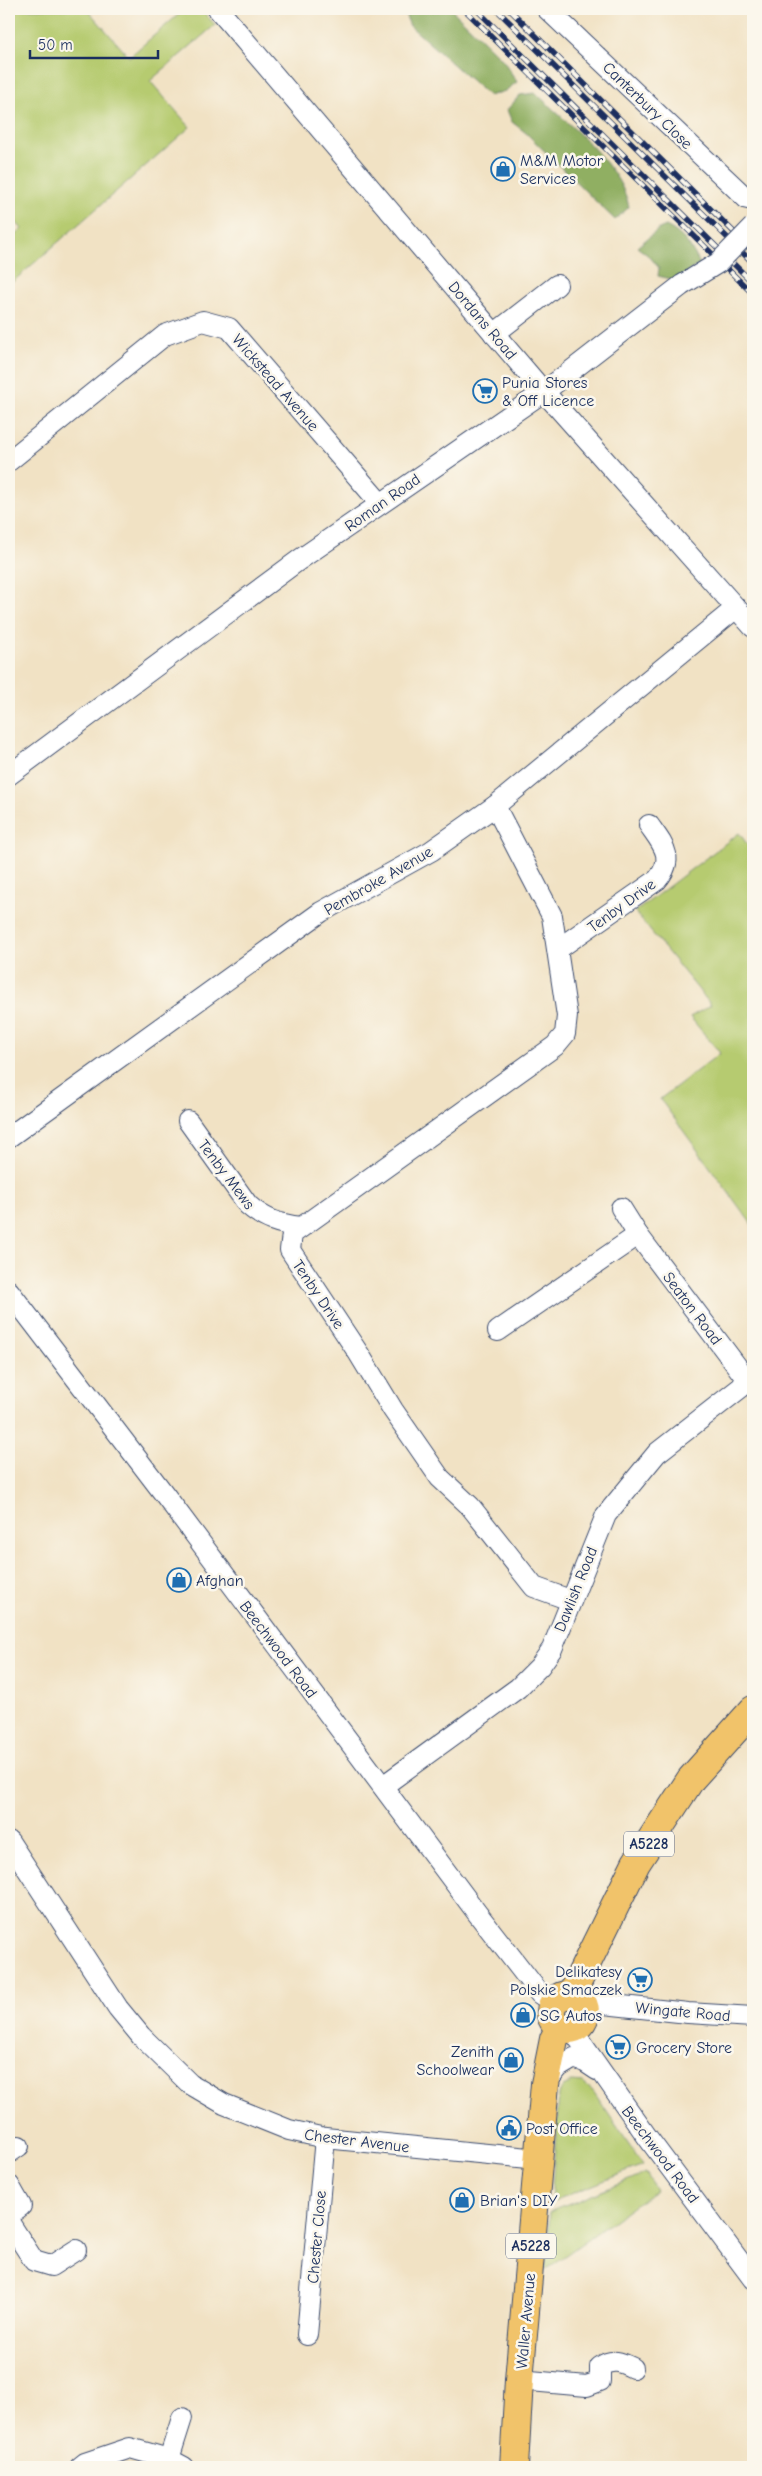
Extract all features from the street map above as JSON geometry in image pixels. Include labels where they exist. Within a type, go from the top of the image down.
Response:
[{"type":"main road","name":"Waller Avenue","points":[[514,2467],[519,2380],[545,2084],[554,2039],[636,1863],[691,1779],[753,1710]]},
{"type":"street","name":"Dordans Road","points":[[218,9],[494,334],[753,627]]},
{"type":"street","name":"Canterbury Close","points":[[548,9],[747,200]]},
{"type":"street","name":"Roman Road","points":[[9,775],[299,560],[545,391],[682,285],[718,263],[753,227]]},
{"type":"street","points":[[494,334],[557,285]]},
{"type":"street","name":"Wickstead Avenue","points":[[9,461],[165,335],[203,321],[230,328],[380,503]]},
{"type":"street","name":"Pembroke Avenue","points":[[9,1137],[321,912],[430,851],[495,806],[736,608]]},
{"type":"street","name":"Tenby Drive","points":[[495,806],[544,897],[552,916],[567,1016],[565,1034],[555,1046],[292,1234],[290,1250],[359,1354],[393,1410],[440,1478],[470,1506],[534,1587],[570,1600]]},
{"type":"street","name":"Tenby Drive","points":[[558,949],[657,880],[666,870],[667,858],[664,846],[649,825]]},
{"type":"street","name":"Tenby Mews","points":[[188,1121],[248,1204],[260,1216],[276,1223],[301,1227]]},
{"type":"street","name":"Seaton Road","points":[[621,1208],[638,1235],[750,1380]]},
{"type":"street","points":[[498,1331],[638,1235]]},
{"type":"street","name":"Beechwood Road","points":[[9,1291],[540,1994],[568,2012],[602,2074],[753,2279]]},
{"type":"street","name":"Dawlish Road","points":[[383,1786],[518,1688],[540,1666],[552,1649],[570,1600],[606,1515],[656,1453],[750,1380]]},
{"type":"street","name":"Chester Avenue","points":[[9,1841],[118,2008],[141,2036],[190,2084],[224,2104],[258,2120],[289,2130],[325,2138],[539,2158]]},
{"type":"street","name":"Wingate Road","points":[[568,2012],[604,2004],[688,2014],[753,2017]]},
{"type":"street","points":[[545,2084],[559,2067],[574,2058],[585,2062],[602,2074]]},
{"type":"street","name":"Chester Close","points":[[307,2335],[325,2138]]},
{"type":"street","points":[[9,2185],[21,2206],[9,2215]]},
{"type":"street","points":[[9,2222],[34,2261],[50,2266],[76,2250]]},
{"type":"street","points":[[519,2380],[587,2386],[600,2381],[600,2367],[607,2362],[619,2361],[633,2368]]},
{"type":"street","points":[[80,2467],[85,2463],[130,2448],[177,2463],[182,2418]]},
{"type":"green space","points":[[9,9],[87,9],[129,57],[185,9],[201,9],[215,25],[150,81],[190,127],[9,285],[9,241],[22,229],[9,214]]},
{"type":"green space","points":[[403,9],[451,9],[503,60],[517,82],[505,91],[489,96],[410,26]]},
{"type":"green space","points":[[536,93],[591,145],[615,175],[624,191],[629,207],[615,220],[526,133],[512,122],[507,110],[520,95]]},
{"type":"green space","points":[[666,226],[686,242],[700,264],[675,280],[658,276],[659,268],[650,257],[637,247],[659,229]]},
{"type":"green space","points":[[739,833],[753,852],[753,1226],[660,1099],[720,1053],[690,1017],[711,1005],[635,912]]},
{"type":"green space","points":[[572,2082],[583,2083],[593,2091],[643,2165],[551,2202],[559,2094],[563,2086]]},
{"type":"green space","points":[[646,2173],[656,2190],[545,2270],[550,2212]]},
{"type":"railway","points":[[464,9],[753,294]]},
{"type":"railway","points":[[476,9],[753,283]]},
{"type":"railway","points":[[496,9],[753,263]]},
{"type":"railway","points":[[509,9],[753,251]]},
{"type":"place","name":"M&M Motor Services","points":[[503,169]]},
{"type":"place","name":"Punia Stores & Off Licence","points":[[485,391]]},
{"type":"place","name":"Afghan","points":[[179,1580]]},
{"type":"place","name":"Delikatesy Polskie Smaczek","points":[[640,1980]]},
{"type":"place","name":"SG Autos","points":[[523,2015]]},
{"type":"place","name":"Grocery Store","points":[[618,2047]]},
{"type":"place","name":"Zenith Schoolwear","points":[[511,2060]]},
{"type":"place","name":"Post Office","points":[[509,2128]]},
{"type":"place","name":"Brian's DIY","points":[[462,2200]]}]
